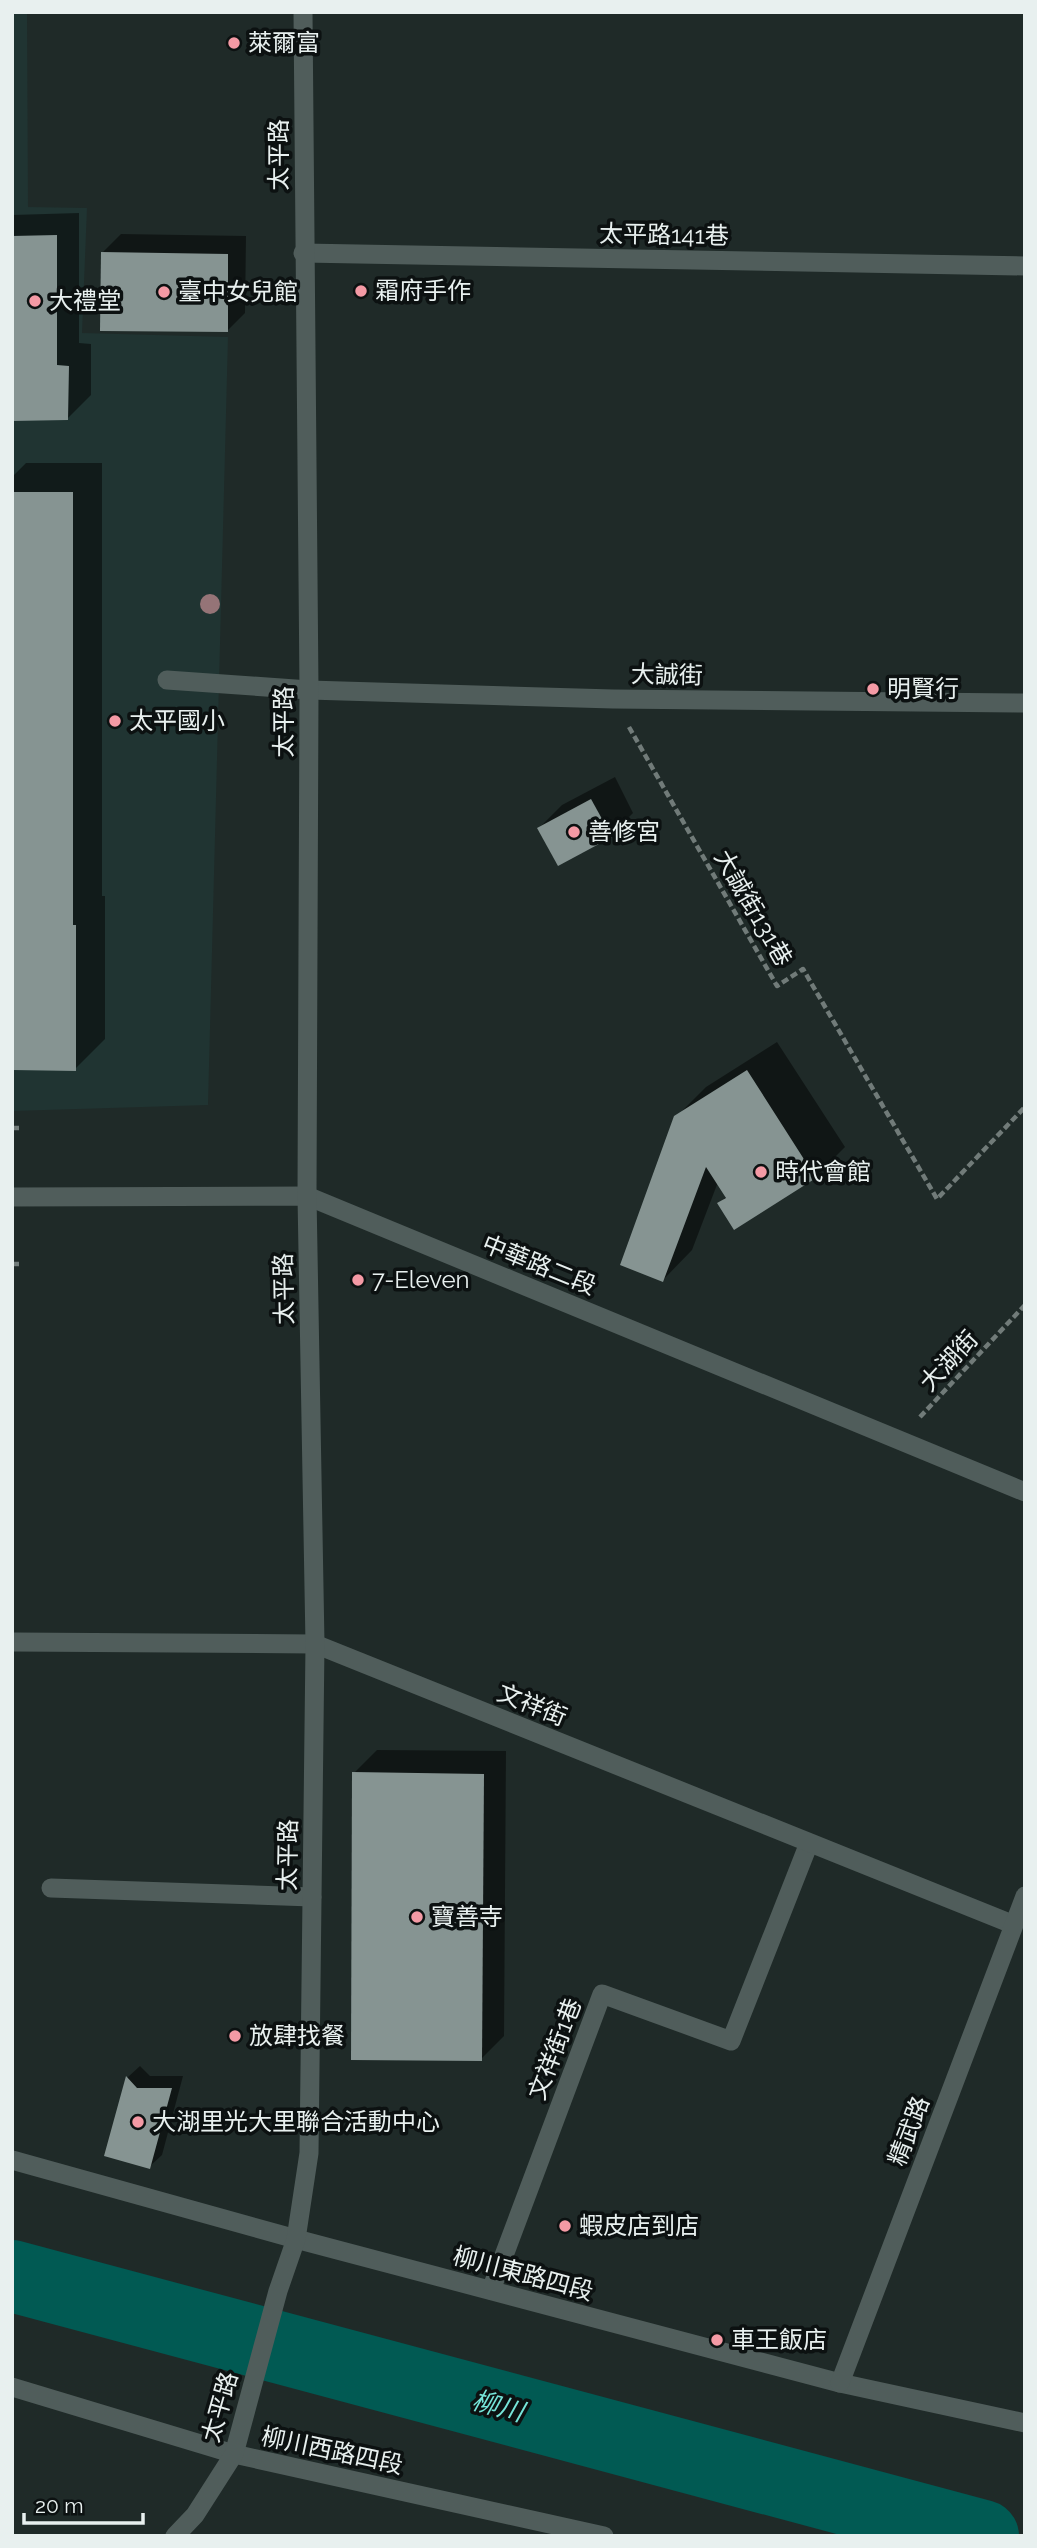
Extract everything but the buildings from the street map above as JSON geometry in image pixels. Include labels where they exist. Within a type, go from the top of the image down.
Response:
[{"type":"street","name":"太平路","points":[[175,2536],[195,2515],[234,2454],[278,2291],[296,2239],[309,2153],[315,1644],[307,1196],[309,690],[303,253],[303,12]]},
{"type":"street","name":"太平路141巷","points":[[303,253],[1025,266]]},
{"type":"street","name":"大誠街","points":[[167,680],[309,690],[613,699],[1025,703]]},
{"type":"street","name":"中華路二段","points":[[12,1197],[307,1196],[1025,1492]]},
{"type":"street","name":"文祥街","points":[[12,1642],[315,1644],[1012,1924]]},
{"type":"street","name":"文祥街1巷","points":[[491,2290],[602,1994],[731,2041],[809,1843]]},
{"type":"street","points":[[51,1888],[312,1898]]},
{"type":"street","name":"精武路","points":[[840,2383],[1012,1924],[1025,1896]]},
{"type":"street","name":"柳川東路四段","points":[[12,2160],[296,2239],[840,2383],[1025,2423]]},
{"type":"street","name":"柳川西路四段","points":[[12,2387],[234,2454],[604,2536]]},
{"type":"path","name":"大誠街131巷","points":[[613,699],[777,986],[803,969],[937,1199],[1025,1107]]},
{"type":"path","points":[[12,1128],[20,1128]]},
{"type":"path","points":[[12,1264],[19,1264]]},
{"type":"path","name":"大湖街","points":[[898,1440],[1025,1305]]},
{"type":"shaded area","name":"太平國小","points":[[12,12],[27,12],[28,207],[87,208],[82,333],[228,337],[208,1105],[12,1111]]},
{"type":"waterway","name":"柳川","points":[[12,2276],[983,2536]]},
{"type":"place","name":"萊爾富","points":[[234,43]]},
{"type":"place","name":"霜府手作","points":[[361,291]]},
{"type":"place","name":"臺中女兒館","points":[[164,292]]},
{"type":"place","name":"大禮堂","points":[[35,301]]},
{"type":"place","name":"明賢行","points":[[873,689]]},
{"type":"place","name":"太平國小","points":[[115,721]]},
{"type":"place","name":"善修宮","points":[[574,832]]},
{"type":"place","name":"時代會館","points":[[761,1172]]},
{"type":"place","name":"7-Eleven","points":[[358,1280]]},
{"type":"place","name":"寶善寺","points":[[417,1917]]},
{"type":"place","name":"放肆找餐","points":[[235,2036]]},
{"type":"place","name":"大湖里光大里聯合活動中心","points":[[138,2122]]},
{"type":"place","name":"蝦皮店到店","points":[[565,2226]]},
{"type":"place","name":"車王飯店","points":[[717,2340]]}]
